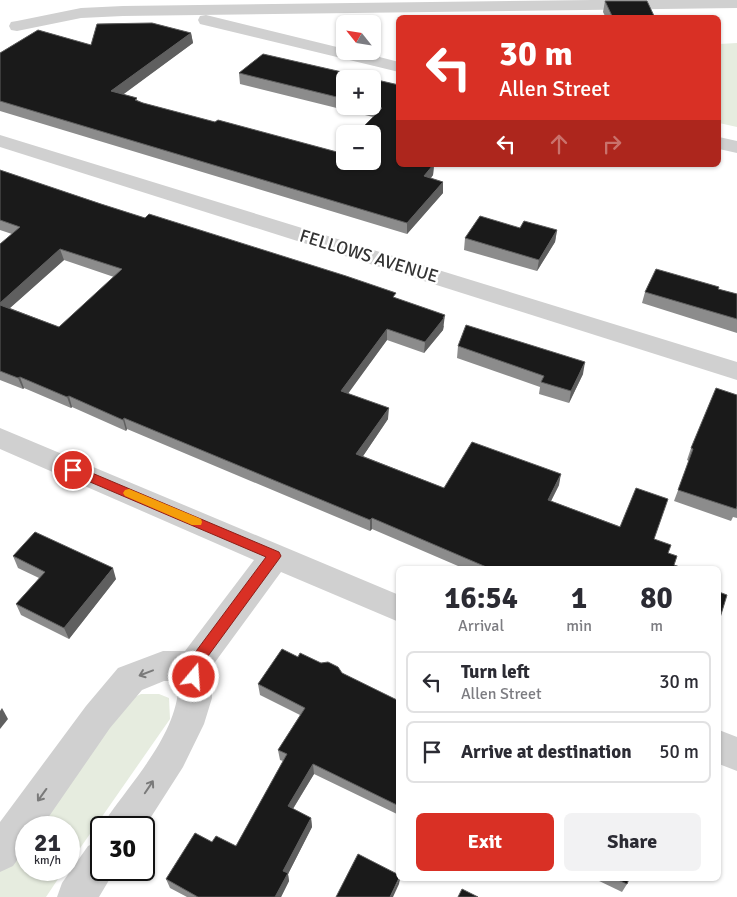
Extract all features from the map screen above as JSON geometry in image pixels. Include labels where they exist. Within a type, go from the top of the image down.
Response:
[{"type":"street","points":[[118,0],[396,66]]},
{"type":"street","points":[[17,26],[81,14],[159,10],[737,3]]},
{"type":"street","points":[[0,36],[47,5]]},
{"type":"street","name":"FELLOWS AVENUE","points":[[0,141],[737,371]]},
{"type":"street","points":[[721,143],[737,147]]},
{"type":"street","points":[[0,438],[396,608]]},
{"type":"street","points":[[130,816],[170,756],[193,707],[196,687],[193,666],[275,556]]},
{"type":"street","points":[[0,853],[98,717],[130,679],[163,666],[193,666]]},
{"type":"street","points":[[721,748],[737,754]]},
{"type":"street","points":[[76,897],[90,876]]},
{"type":"shaded area","points":[[737,43],[737,127],[721,123],[721,44]]},
{"type":"shaded area","points":[[141,694],[159,694],[169,698],[170,719],[102,816],[90,816],[90,834],[80,848],[80,816],[39,816],[122,703]]},
{"type":"shaded area","points":[[15,848],[15,881],[57,881],[46,897],[0,897],[0,869]]},
{"type":"building","points":[[605,1],[647,1],[654,15],[612,15]]},
{"type":"building","points":[[152,23],[191,33],[111,91],[137,98],[135,100],[143,103],[215,122],[218,120],[336,152],[336,170],[381,170],[381,125],[365,125],[375,115],[381,115],[381,81],[396,84],[396,167],[431,167],[424,176],[443,182],[407,223],[0,101],[0,53],[38,30],[91,45],[97,24]]},
{"type":"building","points":[[263,54],[336,71],[336,97],[239,73]]},
{"type":"building","points":[[0,170],[145,218],[149,214],[346,276],[396,293],[393,297],[445,315],[425,342],[387,329],[341,391],[389,408],[356,454],[444,488],[472,442],[561,474],[548,500],[620,527],[636,488],[668,499],[654,539],[671,545],[668,553],[677,556],[674,565],[677,566],[484,566],[372,518],[370,520],[124,418],[123,420],[69,396],[67,397],[20,377],[18,378],[0,371],[0,305],[59,327],[122,269],[60,249],[0,303],[0,244],[20,227],[0,220]]},
{"type":"building","points":[[480,216],[520,228],[524,221],[557,230],[539,260],[465,238]]},
{"type":"building","points":[[656,269],[737,294],[737,319],[645,292]]},
{"type":"building","points":[[466,325],[585,362],[571,391],[541,382],[544,376],[458,346]]},
{"type":"building","points":[[716,388],[737,395],[736,509],[678,490],[693,449],[691,448]]},
{"type":"building","points":[[35,532],[113,568],[64,628],[16,604],[45,572],[13,556]]},
{"type":"building","points":[[721,593],[727,595],[721,614]]},
{"type":"building","points":[[282,649],[298,657],[300,653],[321,663],[328,662],[338,667],[342,673],[396,700],[396,805],[313,764],[288,806],[311,818],[283,871],[288,873],[275,897],[198,897],[166,879],[195,833],[212,842],[216,836],[236,846],[287,754],[278,750],[305,708],[258,684]]},
{"type":"building","points":[[358,854],[396,873],[396,881],[398,881],[390,897],[336,897]]},
{"type":"building","points":[[462,889],[478,897],[458,897]]},
{"type":"slow traffic","points":[[129,493],[196,522]]},
{"type":"route","points":[[73,470],[275,556],[193,666],[194,677]]}]
